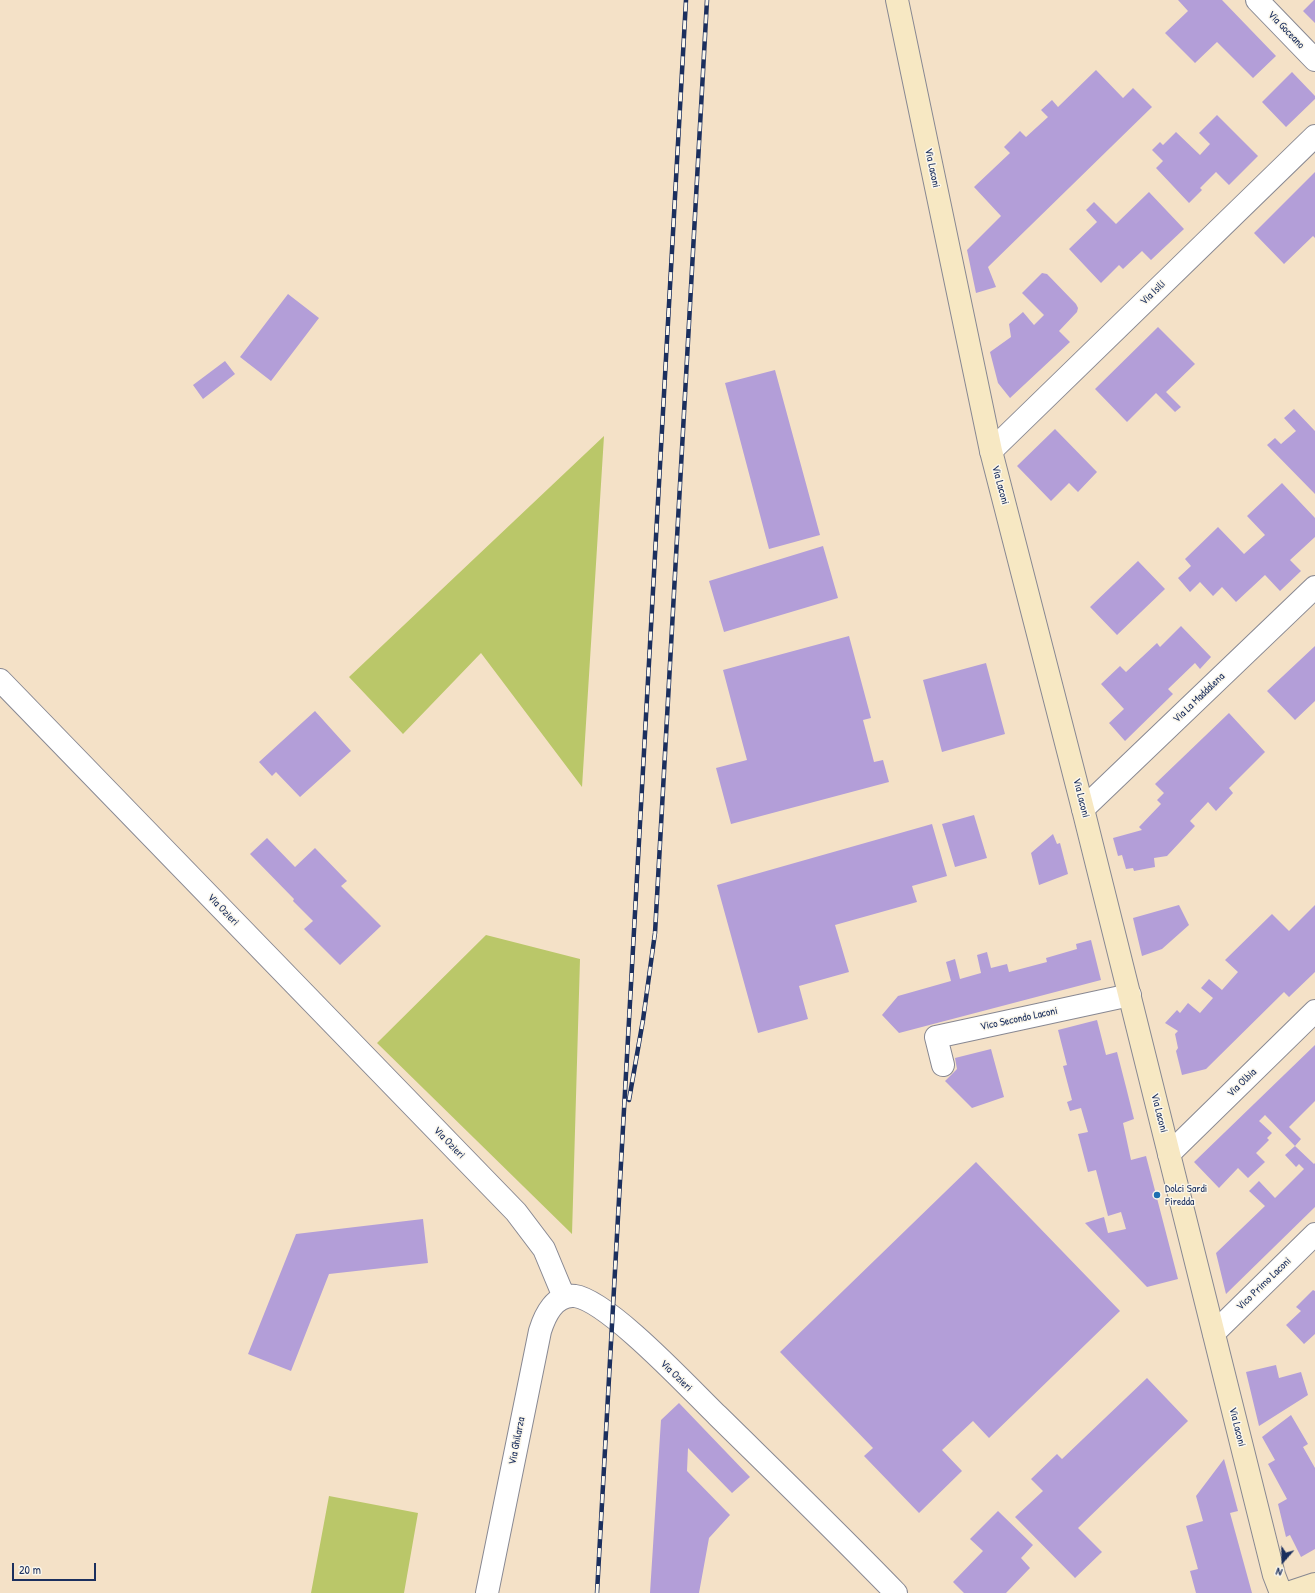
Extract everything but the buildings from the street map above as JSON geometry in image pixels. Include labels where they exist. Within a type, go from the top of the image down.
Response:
[{"type":"street","name":"Via Laconi","points":[[897,0],[991,450],[1083,808],[1274,1575],[1281,1593]]},
{"type":"street","name":"Via Goceano","points":[[1257,0],[1315,60]]},
{"type":"street","name":"Via Isili","points":[[991,450],[1315,136]]},
{"type":"street","name":"Via La Maddalena","points":[[1083,808],[1315,587]]},
{"type":"street","name":"Via Ozieri","points":[[0,680],[516,1212],[544,1249],[564,1297],[574,1296],[585,1298],[629,1330],[852,1546],[896,1593]]},
{"type":"street","name":"Vico Secondo Laconi","points":[[943,1065],[936,1037],[1130,995]]},
{"type":"street","name":"Via Olbia","points":[[1169,1154],[1315,1011]]},
{"type":"street","name":"Vico Primo Laconi","points":[[1214,1333],[1315,1234]]},
{"type":"street","name":"Via Ghilarza","points":[[487,1593],[540,1331],[544,1318],[550,1309],[556,1302],[564,1297]]},
{"type":"street","points":[[1288,1593],[1315,1584]]},
{"type":"green space","points":[[604,436],[582,787],[481,653],[403,734],[349,677]]},
{"type":"green space","points":[[486,935],[580,959],[572,1234],[377,1043]]},
{"type":"green space","points":[[329,1496],[418,1513],[404,1593],[311,1593]]},
{"type":"railway","points":[[597,1593],[686,0]]},
{"type":"railway","points":[[629,1100],[643,1020],[655,933],[707,0]]},
{"type":"place","name":"Dolci Sardi Piredda","points":[[1157,1195]]}]
